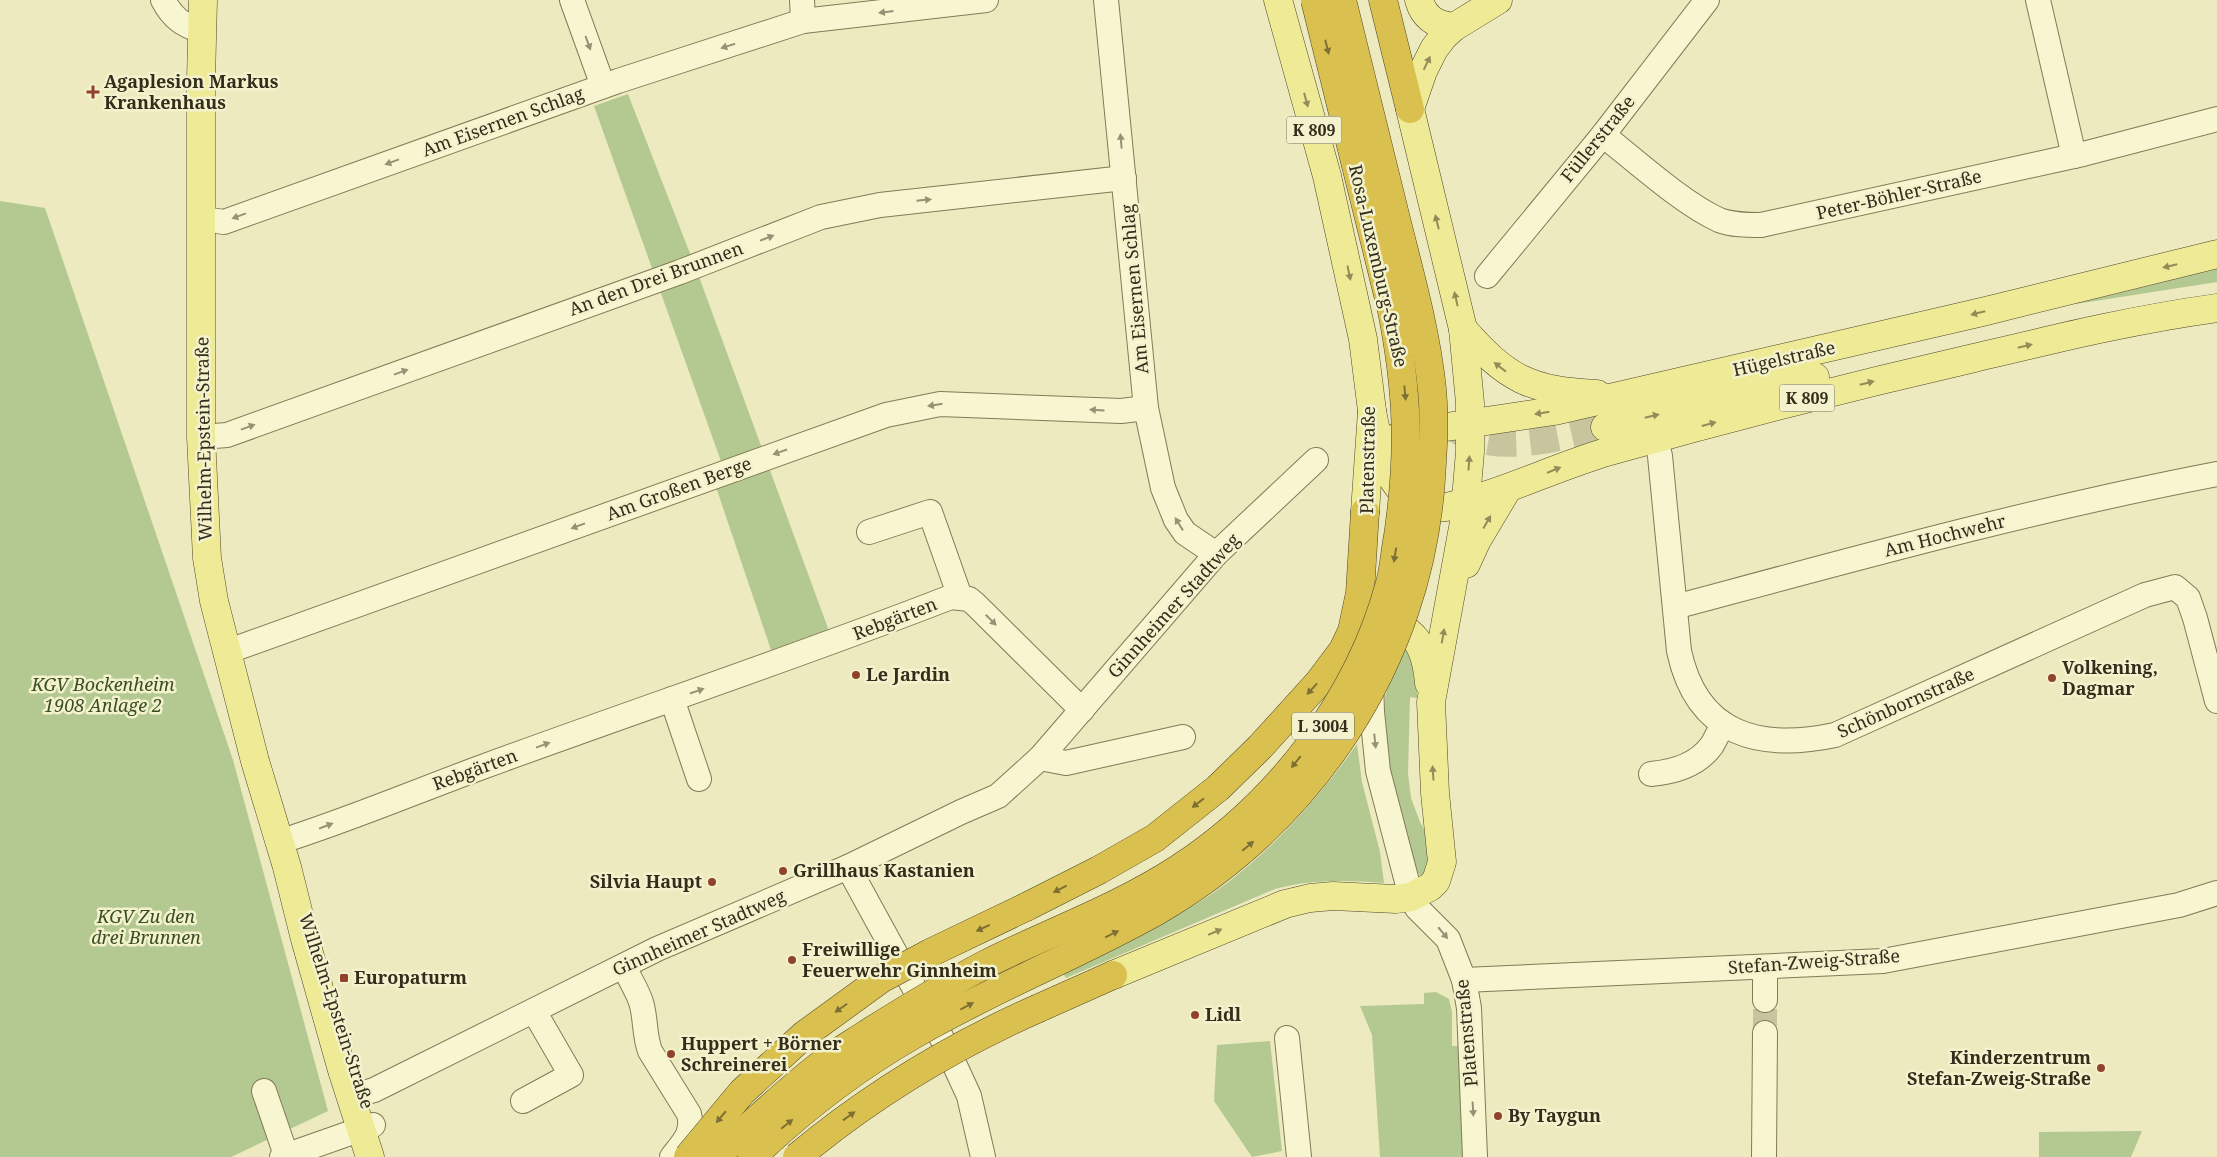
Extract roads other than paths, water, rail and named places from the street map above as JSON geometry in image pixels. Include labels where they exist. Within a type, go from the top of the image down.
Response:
[{"type":"highway","name":"Rosa-Luxemburg-Straße","points":[[716,1157],[764,1112],[824,1061],[900,1012],[984,965],[1144,889],[1178,869],[1211,846],[1253,809],[1281,780],[1333,712],[1356,672],[1375,629],[1391,581],[1405,483],[1407,457],[1406,406],[1401,359],[1392,311],[1315,0]]},
{"type":"highway","name":"Rosa-Luxemburg-Straße","points":[[752,1157],[779,1131],[837,1083],[914,1034],[1154,912],[1220,869],[1264,832],[1331,757],[1378,678],[1400,626],[1414,583],[1423,545],[1430,502],[1433,446],[1432,391],[1418,305],[1342,0]]},
{"type":"highway","points":[[1383,0],[1410,109]]},
{"type":"highway","points":[[688,1157],[742,1092],[804,1035],[881,980],[1099,870],[1154,838],[1218,788],[1260,747],[1319,682],[1342,650],[1362,628],[1360,592],[1365,512]]},
{"type":"highway","points":[[797,1157],[867,1104],[927,1065],[991,1030],[1113,975]]},
{"type":"main road","name":"Platenstraße","points":[[1278,0],[1339,225],[1363,339],[1372,411],[1369,476],[1365,512]]},
{"type":"main road","points":[[1419,0],[1426,15],[1433,21],[1439,25],[1454,27]]},
{"type":"main road","points":[[1410,109],[1423,71],[1434,49],[1454,27],[1498,0]]},
{"type":"main road","name":"Wilhelm-Epstein-Straße","points":[[208,1],[203,32],[201,80],[201,437],[207,558],[214,601],[226,652],[283,854],[330,986],[357,1095],[367,1127],[382,1157]]},
{"type":"main road","name":"K 809","points":[[1410,109],[1463,330],[1496,365],[1525,382],[1577,393],[1623,395]]},
{"type":"main road","name":"Hügelstraße","points":[[1369,476],[1373,464],[1387,444],[1397,436],[1406,433],[1554,411],[1982,312],[2217,254]]},
{"type":"main road","name":"K 809","points":[[1605,427],[2084,312],[2139,301],[2217,291]]},
{"type":"main road","name":"K 809","points":[[1372,411],[1382,452],[1391,478],[1400,490],[1414,501],[1432,507],[1446,507],[1508,488],[1580,460],[1822,394],[2091,330],[2137,320],[2217,308]]},
{"type":"main road","points":[[1431,702],[1466,501],[1470,425],[1463,330]]},
{"type":"main road","points":[[1450,597],[1477,540],[1508,488]]},
{"type":"main road","points":[[1113,975],[1259,913],[1285,904],[1310,898],[1333,896],[1396,899],[1411,897],[1430,887],[1436,881],[1442,862],[1434,793],[1428,670],[1421,644],[1414,636],[1400,628],[1385,623],[1362,628]]},
{"type":"main road","name":"Wilhelm-Epstein-Straße","points":[[367,1127],[370,1157]]},
{"type":"street","points":[[163,0],[170,14],[182,24],[203,32]]},
{"type":"street","points":[[572,0],[603,86]]},
{"type":"street","name":"Am Eisernen Schlag","points":[[202,220],[224,222],[603,86],[803,11],[986,0]]},
{"type":"street","name":"Am Eisernen Schlag","points":[[1106,0],[1146,408],[1163,488],[1176,520],[1185,533],[1216,554]]},
{"type":"street","name":"Füllerstraße","points":[[1487,276],[1603,135],[1707,0]]},
{"type":"street","points":[[2038,0],[2074,156]]},
{"type":"street","name":"Peter-Böhler-Straße","points":[[1603,135],[1685,198],[1720,220],[1742,226],[1761,226],[2074,156],[2217,119]]},
{"type":"street","name":"An den Drei Brunnen","points":[[201,437],[227,435],[680,272],[821,217],[880,205],[1124,178]]},
{"type":"street","name":"Am Großen Berge","points":[[226,652],[886,415],[940,404],[1121,411],[1146,408]]},
{"type":"street","name":"Schönbornstraße","points":[[1656,438],[1660,456],[1679,651],[1688,682],[1704,708],[1721,728],[1757,738],[1789,742],[1834,735],[1851,729],[2145,595],[2175,586],[2188,598],[2213,670]]},
{"type":"street","name":"Ginnheimer Stadtweg","points":[[357,1095],[534,1011],[657,949],[848,867],[960,812],[998,796],[1040,758],[1216,554],[1316,460]]},
{"type":"street","name":"Am Hochwehr","points":[[1674,607],[1951,533],[2154,485],[2217,474]]},
{"type":"street","points":[[869,532],[930,512],[960,597]]},
{"type":"street","name":"Rebgärten","points":[[283,854],[672,699],[822,647],[951,597],[969,599],[975,604],[1082,710]]},
{"type":"street","name":"Platenstraße","points":[[1362,628],[1378,771],[1411,897],[1417,908],[1448,939],[1464,980],[1469,1008],[1475,1157]]},
{"type":"street","points":[[2213,670],[2217,700]]},
{"type":"street","points":[[672,699],[699,779]]},
{"type":"street","points":[[1651,769],[1676,770],[1695,761],[1713,744],[1721,728]]},
{"type":"street","points":[[1040,758],[1066,763],[1183,737]]},
{"type":"street","points":[[848,867],[946,1046],[968,1096],[983,1157]]},
{"type":"street","name":"Stefan-Zweig-Straße","points":[[1464,980],[1765,968],[1883,960],[2179,905],[2217,894]]},
{"type":"street","points":[[624,966],[640,1001],[646,1040],[650,1052],[690,1114],[690,1132],[672,1157]]},
{"type":"street","points":[[1765,968],[1765,1000]]},
{"type":"street","points":[[523,1101],[571,1075],[534,1011]]},
{"type":"street","points":[[1764,1033],[1764,1157]]},
{"type":"street","points":[[1287,1038],[1300,1157]]},
{"type":"street","points":[[264,1090],[284,1156],[367,1127]]},
{"type":"tunnel","points":[[1450,425],[1467,435],[1485,441],[1505,443],[1546,439],[1605,427]]},
{"type":"tunnel","points":[[1765,1000],[1765,1033]]},
{"type":"place","name":"Agaplesion Markus Krankenhaus","points":[[93,92]]},
{"type":"place","name":"Le Jardin","points":[[856,675]]},
{"type":"place","name":"Volkening, Dagmar","points":[[2052,678]]},
{"type":"place","name":"Grillhaus Kastanien","points":[[783,871]]},
{"type":"place","name":"Silvia Haupt","points":[[712,882]]},
{"type":"place","name":"Freiwillige Feuerwehr Ginnheim","points":[[792,960]]},
{"type":"place","name":"Europaturm","points":[[344,978]]},
{"type":"place","name":"Lidl","points":[[1195,1015]]},
{"type":"place","name":"Huppert + Börner Schreinerei","points":[[671,1054]]},
{"type":"place","name":"Kinderzentrum Stefan-Zweig-Straße","points":[[2101,1068]]},
{"type":"place","name":"By Taygun","points":[[1498,1116]]},
{"type":"park label","name":"KGV Bockenheim 1908 Anlage 2","points":[[103,695]]},
{"type":"park label","name":"KGV Zu den drei Brunnen","points":[[146,928]]}]
